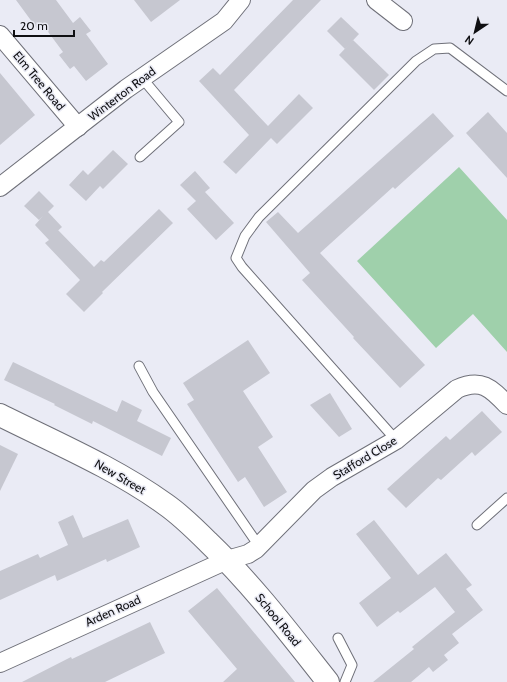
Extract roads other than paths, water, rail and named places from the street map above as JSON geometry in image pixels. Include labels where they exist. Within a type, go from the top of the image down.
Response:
[{"type":"main road","name":"New Street","points":[[0,415],[94,462],[136,485],[166,504],[227,560]]},
{"type":"main road","name":"School Road","points":[[227,560],[270,609],[328,682]]},
{"type":"street","name":"Winterton Road","points":[[0,187],[142,78],[224,21],[241,0]]},
{"type":"street","points":[[376,0],[403,21]]},
{"type":"street","name":"Elm Tree Road","points":[[0,35],[78,127]]},
{"type":"street","name":"Stafford Close","points":[[227,560],[248,554],[259,546],[314,490],[396,440],[453,392],[467,384],[486,386],[495,392],[507,405]]},
{"type":"street","name":"Arden Road","points":[[0,663],[227,560]]},
{"type":"lane","points":[[396,440],[242,267],[236,258],[245,236],[259,217],[416,61],[434,49],[450,48],[507,91]]},
{"type":"lane","points":[[140,157],[179,122],[142,78]]},
{"type":"lane","points":[[139,366],[153,392],[259,546]]},
{"type":"lane","points":[[477,525],[507,498]]},
{"type":"lane","points":[[338,638],[352,665],[345,682]]}]
